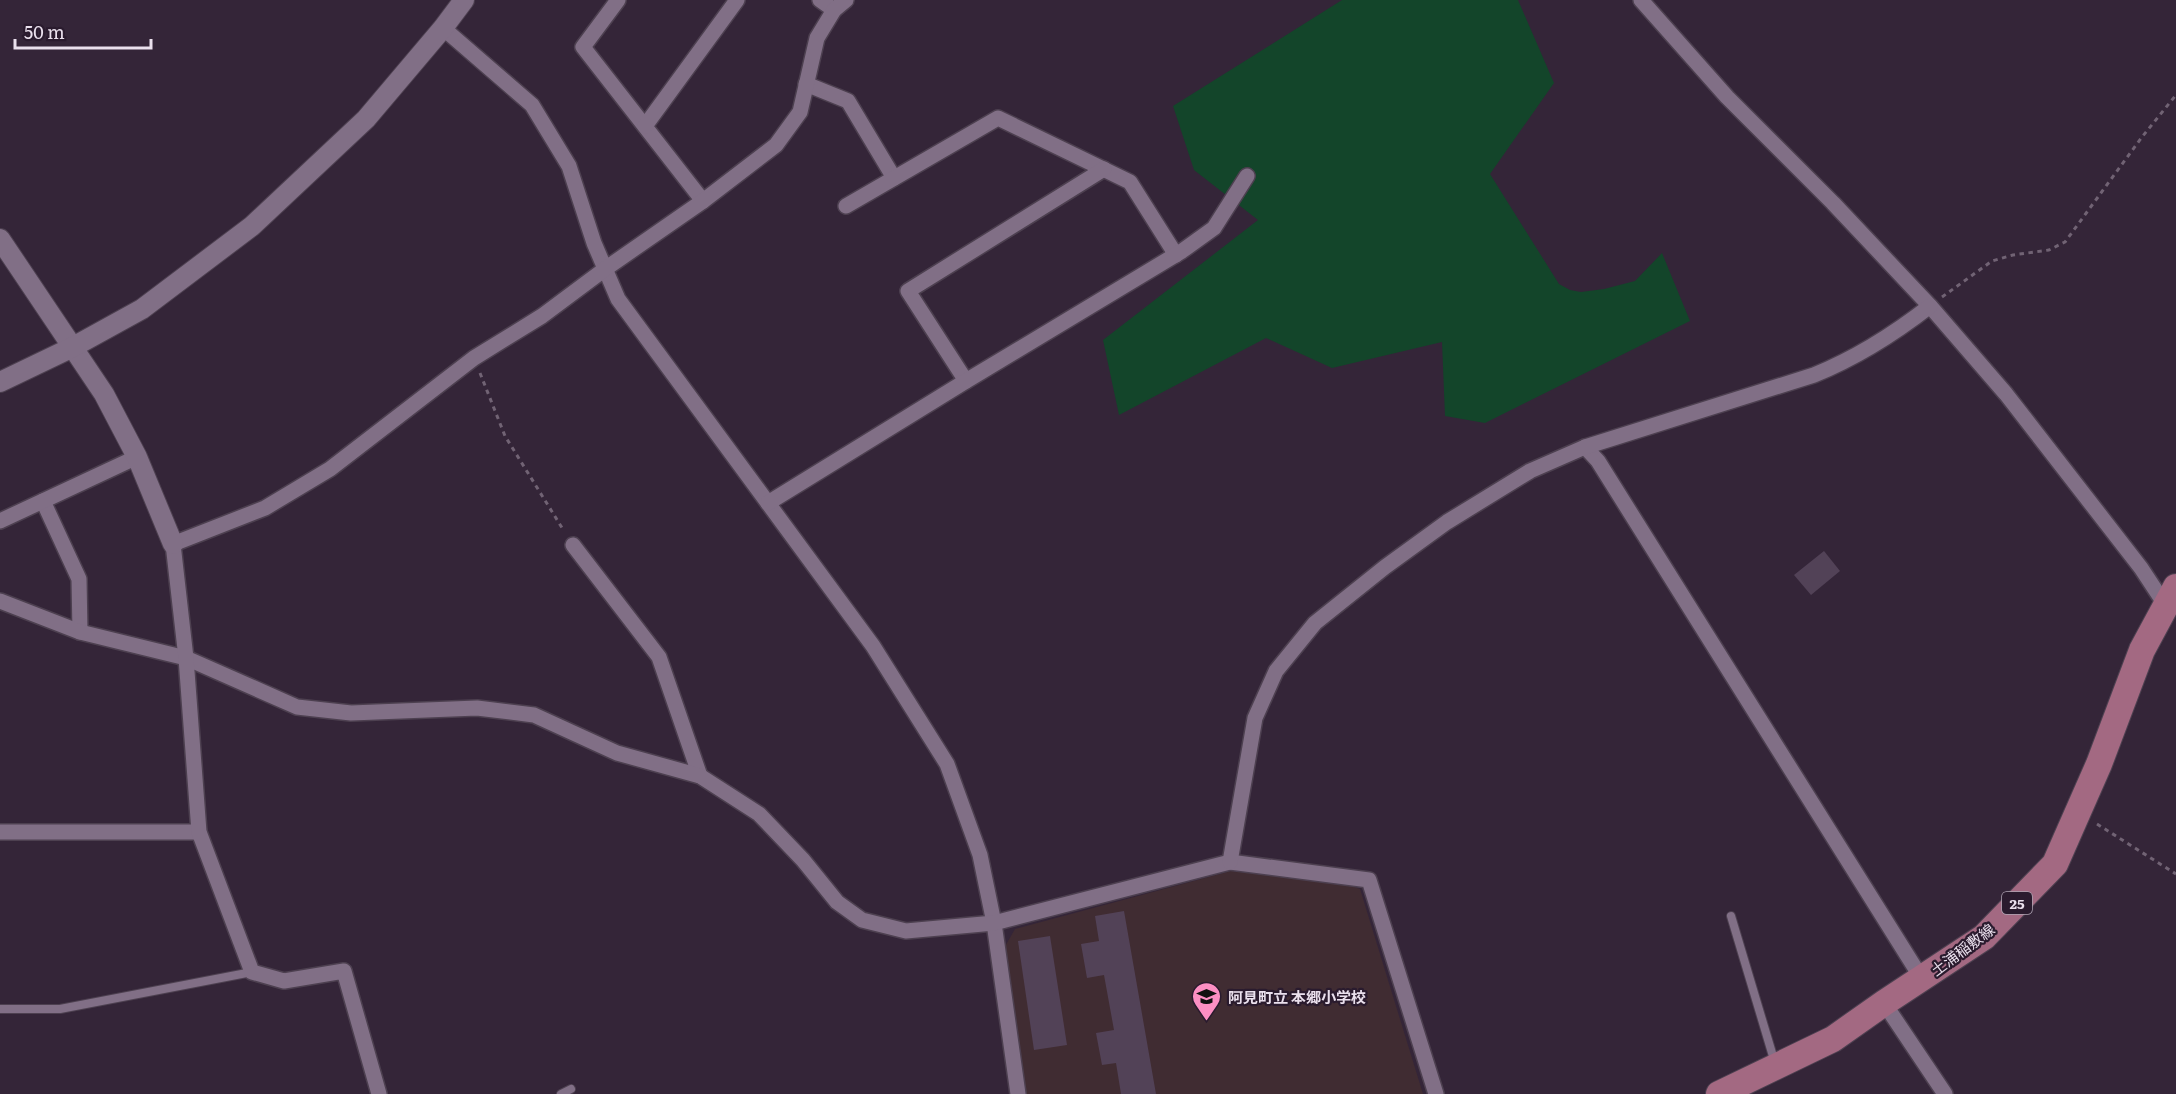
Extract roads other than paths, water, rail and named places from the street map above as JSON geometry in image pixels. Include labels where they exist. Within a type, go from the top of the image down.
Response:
[{"type":"main road","name":"土浦稲敷線","points":[[1719,1094],[1833,1039],[1984,937],[2055,864],[2099,764],[2142,650],[2171,597]]},
{"type":"street","points":[[0,382],[73,347],[142,309],[252,226],[366,119],[464,0]]},
{"type":"street","points":[[618,0],[583,47],[703,201]]},
{"type":"street","points":[[645,126],[737,0]]},
{"type":"street","points":[[820,0],[834,10]]},
{"type":"street","points":[[173,544],[264,508],[330,469],[474,358],[542,316],[703,201],[776,145],[800,112],[817,38],[834,10],[846,0]]},
{"type":"street","points":[[1641,0],[1727,98],[1833,203],[1930,306],[2006,394],[2141,568],[2171,597]]},
{"type":"street","points":[[443,28],[532,105],[569,166],[594,243],[618,299],[873,646],[947,764],[980,855],[994,923],[1018,1094]]},
{"type":"street","points":[[806,84],[848,101],[894,178]]},
{"type":"street","points":[[846,206],[998,118],[1130,182],[1176,255]]},
{"type":"street","points":[[966,381],[908,291],[1104,170]]},
{"type":"street","points":[[768,503],[1176,255],[1214,228],[1247,176]]},
{"type":"street","points":[[0,239],[104,394],[137,457],[173,544],[186,658],[199,832],[252,972],[284,981],[344,971],[379,1094]]},
{"type":"street","points":[[1230,862],[1255,718],[1276,671],[1315,623],[1385,567],[1447,522],[1530,471],[1586,447],[1814,375],[1840,364],[1903,328],[1930,306]]},
{"type":"street","points":[[1586,447],[1605,471],[1922,979]]},
{"type":"street","points":[[0,521],[137,457]]},
{"type":"street","points":[[44,501],[79,579],[80,632]]},
{"type":"street","points":[[573,545],[659,657],[700,776]]},
{"type":"street","points":[[0,601],[80,632],[186,658],[297,707],[351,713],[477,708],[534,715],[617,753],[700,776],[759,814],[803,860],[837,902],[862,920],[906,931],[994,923],[1230,862],[1369,880],[1436,1094]]},
{"type":"street","points":[[0,832],[199,832]]},
{"type":"street","points":[[1884,1003],[1945,1094]]},
{"type":"lane","points":[[1731,916],[1776,1067]]},
{"type":"lane","points":[[0,1009],[60,1009],[252,972]]},
{"type":"lane","points":[[561,1094],[572,1089]]},
{"type":"place","name":"阿見町立 本郷小学校","points":[[1207,1022]]}]
